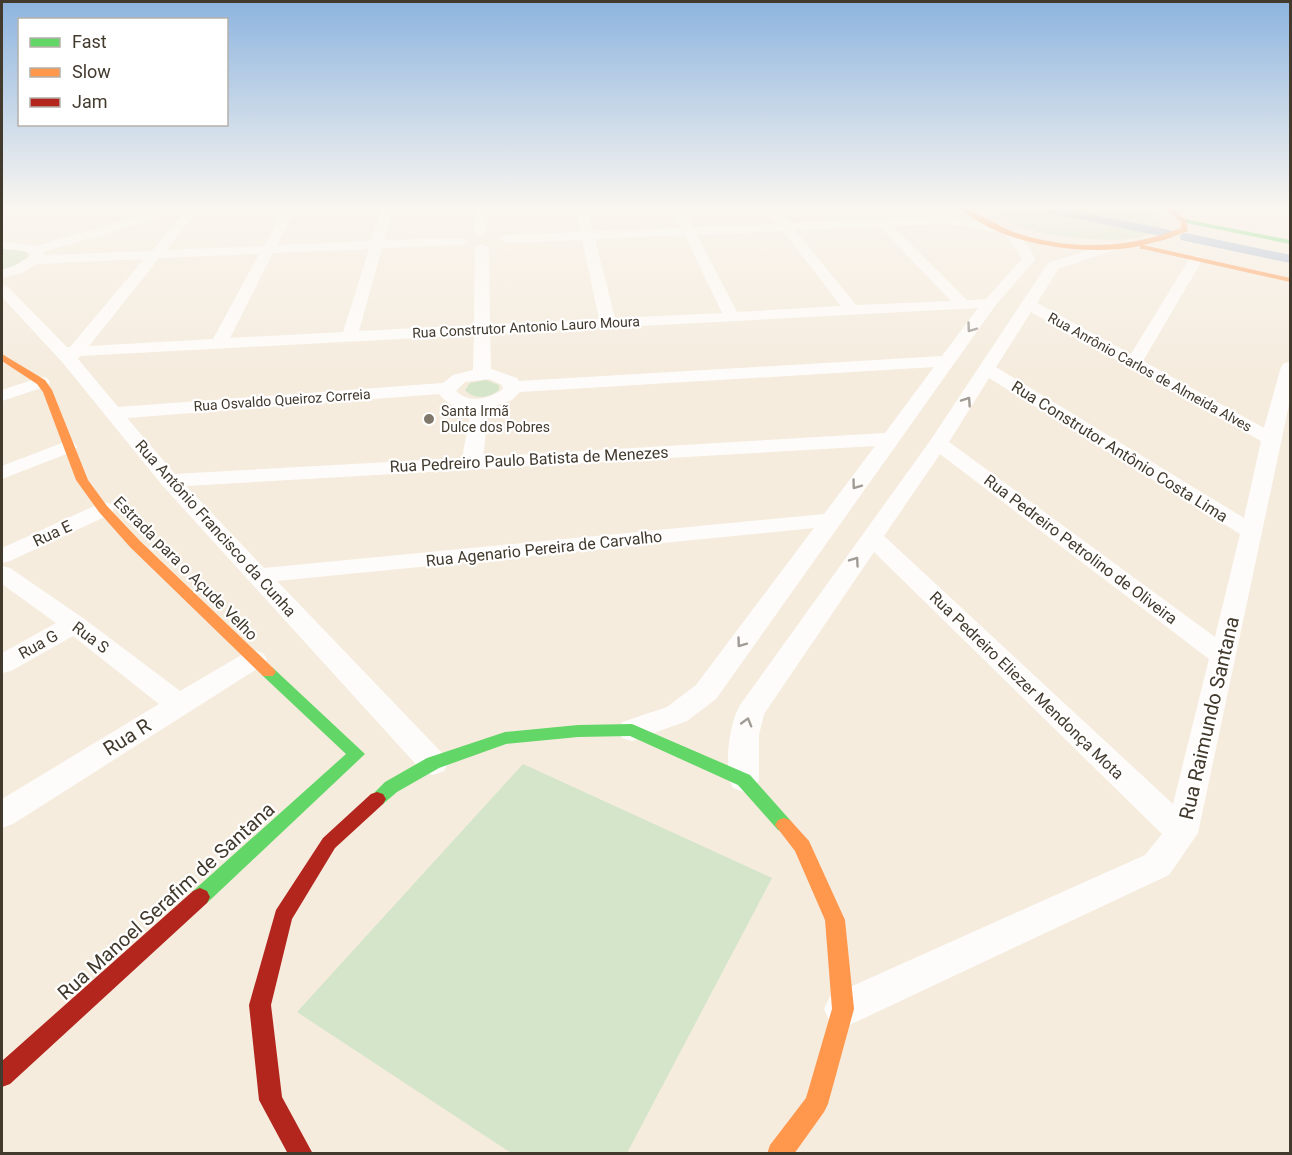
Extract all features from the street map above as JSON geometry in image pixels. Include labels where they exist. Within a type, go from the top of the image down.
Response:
[{"type":"street","points":[[2,274],[24,267],[29,262]]},
{"type":"street","points":[[69,354],[149,262]]},
{"type":"street","points":[[219,343],[263,262]]},
{"type":"street","points":[[350,336],[372,262]]},
{"type":"street","points":[[481,262],[482,374]]},
{"type":"street","points":[[593,262],[608,322]]},
{"type":"street","points":[[705,262],[731,316]]},
{"type":"street","points":[[814,262],[850,309]]},
{"type":"street","points":[[921,262],[963,304]]},
{"type":"street","points":[[301,1154],[271,1100],[260,1005],[282,916],[329,843],[391,787],[433,763],[505,738],[578,731],[632,730],[677,714],[706,692],[990,303],[1026,262]]},
{"type":"street","points":[[744,780],[744,735],[750,712],[988,370],[1053,266],[1065,262]]},
{"type":"street","points":[[1134,363],[1194,262]]},
{"type":"street","points":[[1209,262],[1290,280]]},
{"type":"street","name":"Rua Antônio Francisco da Cunha","points":[[2,289],[69,354],[169,480],[433,763]]},
{"type":"street","name":"Rua Construtor Antonio Lauro Moura","points":[[69,354],[219,343],[990,303]]},
{"type":"street","name":"Rua Anrônio Carlos de Almeida Alves","points":[[1029,305],[1271,439]]},
{"type":"street","points":[[2,357],[41,382]]},
{"type":"street","points":[[513,387],[507,379],[482,374],[457,380],[448,388],[450,396],[455,400],[481,404],[500,399],[507,395],[513,387],[948,362]]},
{"type":"street","name":"Rua Raimundo Santana","points":[[843,1009],[1156,865],[1182,833],[1268,466],[1271,439],[1290,367]]},
{"type":"street","name":"Rua Construtor Antônio Costa Lima","points":[[988,370],[1252,532]]},
{"type":"street","points":[[2,396],[41,382]]},
{"type":"street","name":"Estrada para o Açude Velho","points":[[41,382],[48,392],[67,447],[82,480],[103,510],[254,659],[357,754]]},
{"type":"street","name":"Rua Osvaldo Queiroz Correia","points":[[115,413],[448,388]]},
{"type":"street","points":[[472,461],[481,404]]},
{"type":"street","name":"Rua Pedreiro Paulo Batista de Menezes","points":[[169,480],[889,439]]},
{"type":"street","name":"Rua Pedreiro Petrolino de Oliveira","points":[[938,443],[1223,656]]},
{"type":"street","points":[[2,472],[67,447]]},
{"type":"street","name":"Rua E","points":[[2,556],[103,510]]},
{"type":"street","name":"Rua Agenario Pereira de Carvalho","points":[[257,576],[831,520]]},
{"type":"street","name":"Rua Pedreiro Eliezer Mendonça Mota","points":[[872,537],[1182,833]]},
{"type":"street","name":"Rua S","points":[[2,573],[74,624],[178,705]]},
{"type":"street","name":"Rua G","points":[[2,664],[74,624]]},
{"type":"street","name":"Rua R","points":[[2,815],[254,659]]},
{"type":"street","points":[[632,730],[744,780],[802,846],[835,920],[843,1009],[816,1104],[778,1154]]},
{"type":"street","name":"Rua Manoel Serafim de Santana","points":[[2,1076],[357,754]]},
{"type":"green space","points":[[2,262],[20,262],[15,265],[2,270]]},
{"type":"green space","points":[[486,380],[499,385],[499,390],[491,395],[477,397],[465,390],[470,383]]},
{"type":"green space","points":[[523,764],[772,878],[627,1153],[511,1153],[297,1012]]},
{"type":"traffic: fast","points":[[200,897],[357,754],[268,672]]},
{"type":"traffic: fast","points":[[377,799],[391,787],[433,763],[505,738],[578,731],[632,730],[744,780],[784,825]]},
{"type":"traffic: slow","points":[[1209,262],[1290,280]]},
{"type":"traffic: slow","points":[[2,357],[41,382],[48,392],[82,480],[103,509],[135,544],[268,672]]},
{"type":"traffic: slow","points":[[779,1154],[816,1104],[843,1009],[835,920],[802,846],[784,825]]},
{"type":"traffic: jam","points":[[301,1154],[271,1100],[260,1005],[283,916],[329,843],[377,799]]},
{"type":"traffic: jam","points":[[2,1076],[200,897]]},
{"type":"place","name":"Santa Irmã Dulce dos Pobres","points":[[429,419]]}]
